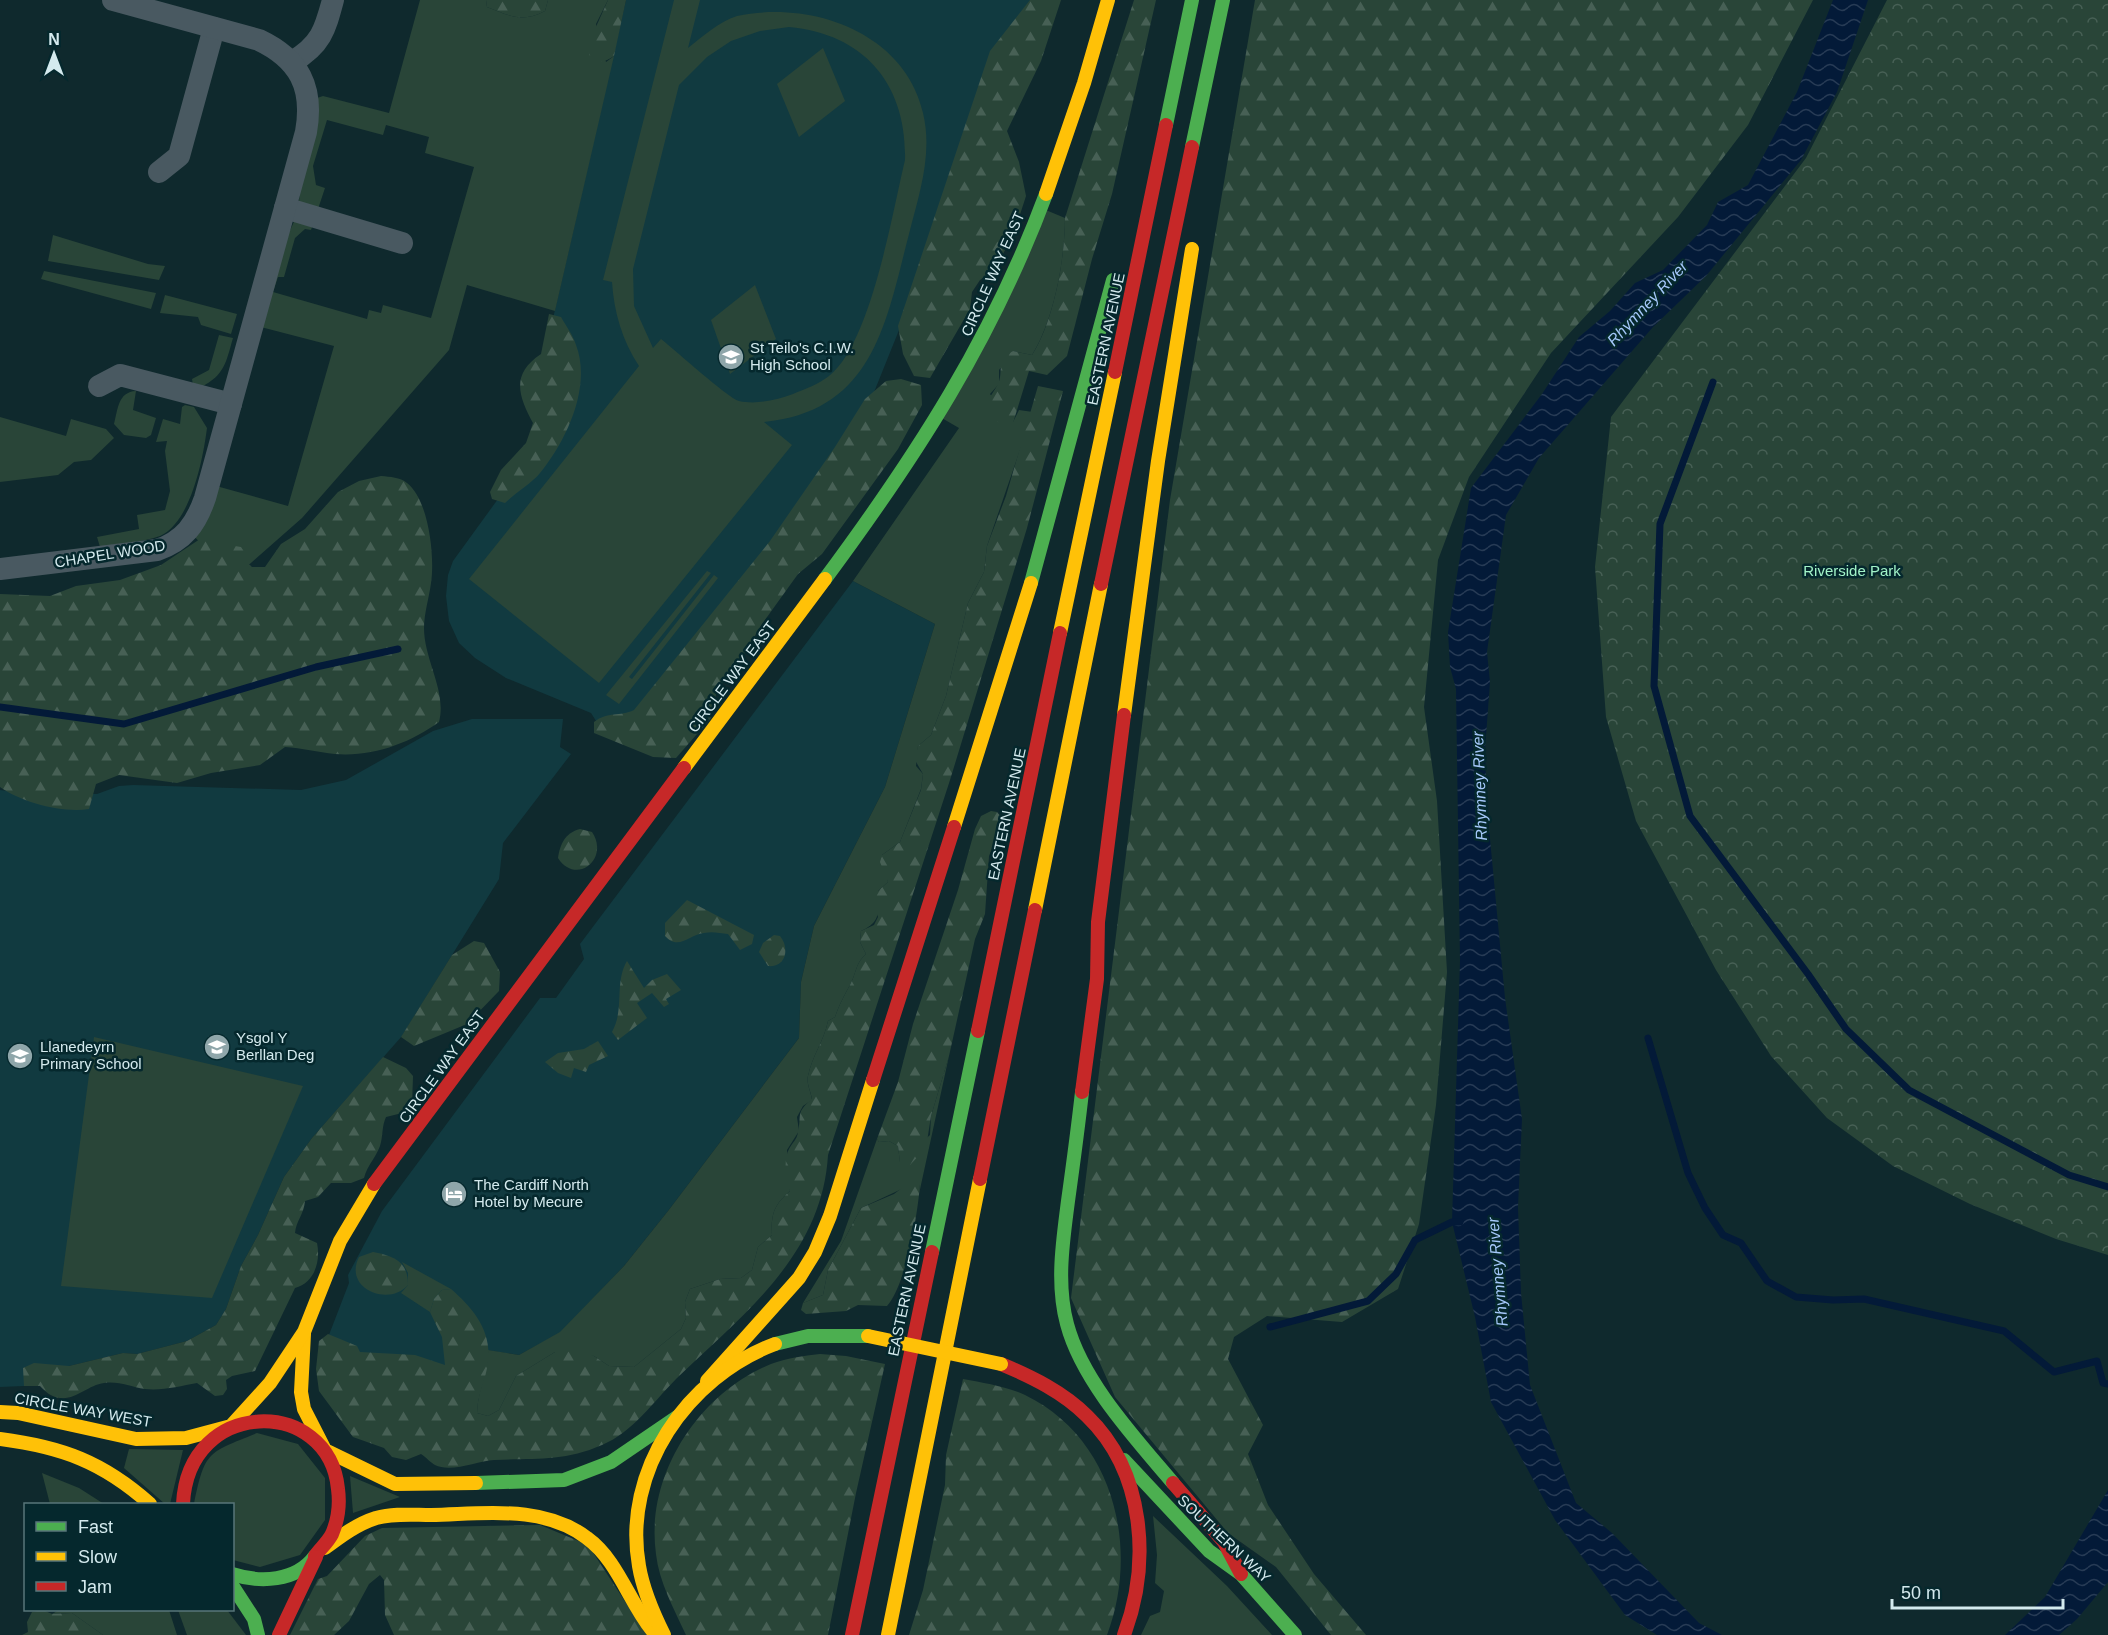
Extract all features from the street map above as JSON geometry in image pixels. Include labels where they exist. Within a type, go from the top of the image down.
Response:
[{"type":"main road","name":"CIRCLE WAY EAST","points":[[231,1426],[270,1383],[304,1332],[340,1241],[364,1198],[881,504],[939,417],[989,327],[1020,260],[1075,110],[1108,0]]},
{"type":"main road","name":"EASTERN AVENUE","points":[[852,1635],[1192,0]]},
{"type":"main road","points":[[888,1635],[1090,639],[1223,0]]},
{"type":"main road","points":[[1136,200],[1177,78]]},
{"type":"main road","points":[[1198,184],[1207,83]]},
{"type":"main road","points":[[1061,1147],[1085,976],[1098,922],[1158,461],[1194,240]]},
{"type":"main road","points":[[664,1635],[649,1602],[639,1567],[637,1521],[648,1468],[677,1417],[799,1278],[815,1252],[830,1216],[1039,561],[1073,442],[1116,268]]},
{"type":"main road","points":[[1098,922],[1097,979],[1061,1257],[1062,1302],[1081,1361],[1101,1393],[1153,1461],[1224,1542],[1241,1574]]},
{"type":"main road","name":"CIRCLE WAY EAST","points":[[279,1635],[286,1616],[338,1525],[342,1499],[337,1473],[304,1409],[300,1373],[304,1332]]},
{"type":"main road","points":[[707,1381],[764,1347],[792,1339],[846,1334],[868,1336],[1001,1364],[1030,1376],[1062,1395],[1107,1440]]},
{"type":"main road","points":[[1076,1386],[1107,1440],[1128,1485],[1139,1536],[1140,1571],[1137,1593],[1124,1635]]},
{"type":"main road","name":"CIRCLE WAY WEST","points":[[0,1412],[28,1415],[136,1439],[186,1438],[256,1420],[282,1422],[306,1433],[325,1450]]},
{"type":"main road","points":[[325,1450],[395,1484],[549,1482],[584,1474],[611,1462],[677,1417]]},
{"type":"main road","points":[[183,1503],[183,1485],[192,1460],[208,1440],[231,1426]]},
{"type":"main road","points":[[0,1439],[45,1445],[78,1455],[119,1478],[149,1503]]},
{"type":"main road","name":"SOUTHERN WAY","points":[[1107,1440],[1159,1500],[1209,1551],[1241,1574],[1295,1635]]},
{"type":"main road","points":[[234,1575],[255,1580],[282,1577],[306,1566],[350,1530],[379,1517],[498,1514],[558,1522],[574,1528],[599,1549],[643,1621],[656,1635]]},
{"type":"main road","points":[[234,1588],[254,1619],[258,1635]]},
{"type":"street","name":"CHAPEL WOOD","points":[[0,569],[135,554],[173,545],[189,531],[198,519],[309,116],[306,88],[292,62],[281,51],[259,40],[113,0]]},
{"type":"street","points":[[292,62],[304,55],[321,37],[333,0]]},
{"type":"street","points":[[159,172],[179,156],[214,28]]},
{"type":"street","points":[[285,208],[402,243]]},
{"type":"street","points":[[99,386],[120,375],[231,404]]},
{"type":"shaded area","name":"St Teilo's C.I.W. High School","points":[[626,0],[1032,0],[862,422],[631,723],[598,724],[591,713],[506,678],[475,658],[459,643],[449,621],[446,596],[448,575],[453,561],[564,408],[552,323]]},
{"type":"shaded area","points":[[853,581],[935,624],[885,787],[814,926],[801,982],[799,1038],[624,1266],[560,1333],[519,1355],[486,1350],[457,1373],[354,1359],[327,1340],[349,1283],[348,1275],[382,1211],[540,998],[556,998],[584,959],[580,944]]},
{"type":"shaded area","name":"Ysgol Y Berllan Deg","points":[[472,719],[563,719],[560,747],[571,754],[503,843],[499,879],[402,1036],[312,1138],[284,1177],[258,1235],[241,1266],[226,1309],[216,1325],[187,1341],[137,1354],[123,1353],[69,1366],[25,1368],[24,1386],[0,1387],[0,790],[25,793],[97,794],[119,786],[133,785],[301,790],[346,780],[433,731]]},
{"type":"green space","points":[[420,0],[486,0],[487,7],[516,17],[529,17],[545,11],[548,0],[608,0],[596,24],[606,62],[614,56],[555,311],[467,285],[449,350],[302,518],[234,578],[189,531],[209,484],[288,506],[334,346],[253,325],[263,289],[298,213],[308,101],[323,96],[389,113]],"holes":[[[327,120],[383,135],[386,125],[429,137],[425,153],[474,167],[431,318],[383,305],[381,313],[369,310],[367,319],[273,292],[278,277],[284,277],[295,238],[305,229],[311,230],[325,188],[316,185],[313,166]]]},
{"type":"green space","points":[[486,0],[548,0],[545,11],[529,17],[516,17],[487,7]]},
{"type":"green space","points":[[608,0],[626,0],[614,56],[605,61],[599,61],[590,57],[588,48]]},
{"type":"green space","points":[[674,0],[700,0],[688,48],[705,34],[737,16],[766,12],[795,13],[851,28],[876,43],[897,62],[913,85],[926,128],[924,174],[892,299],[869,357],[852,381],[830,400],[801,414],[764,422],[792,445],[599,683],[469,579],[639,366],[620,326],[612,282],[603,280]],"holes":[[[789,27],[816,32],[839,40],[860,52],[876,68],[889,87],[898,109],[904,133],[905,160],[878,276],[857,336],[844,359],[825,379],[793,394],[766,401],[739,401],[713,383],[661,339],[653,348],[634,306],[633,269],[679,85],[707,57],[731,41],[760,31]]]},
{"type":"green space","points":[[1030,0],[1061,0],[1041,61],[1007,131],[1019,162],[1026,196],[1013,236],[995,268],[980,280],[972,292],[970,309],[930,378],[914,376],[903,354],[898,326],[990,51]]},
{"type":"green space","points":[[1134,0],[1156,0],[1112,194],[1092,259],[1067,356],[1047,375],[1029,371],[1013,423],[1003,424],[988,418],[984,407],[997,386],[1002,363],[1007,355],[1013,351],[1032,355],[1046,325],[1057,289],[1063,252],[1065,218]]},
{"type":"green space","points":[[1255,0],[1813,0],[1748,125],[1678,217],[1551,353],[1469,477],[1438,560],[1424,707],[1437,801],[1447,972],[1436,1105],[1419,1224],[1398,1289],[1342,1322],[1267,1316],[1234,1337],[1228,1359],[1263,1425],[1248,1454],[1268,1505],[1314,1574],[1366,1635],[1331,1635],[1276,1567],[1228,1533],[1115,1397],[1071,1298],[1170,500]]},
{"type":"green space","name":"Riverside Park","points":[[1887,0],[2108,0],[2108,1255],[2056,1239],[1970,1204],[1893,1166],[1827,1118],[1771,1056],[1716,970],[1636,821],[1606,717],[1595,567],[1611,417],[1806,158]]},
{"type":"green space","points":[[823,48],[845,101],[799,137],[777,84]]},
{"type":"green space","points":[[1041,208],[1065,218],[1063,252],[1057,289],[1040,341],[1032,355],[1013,351],[999,370],[999,384],[990,394],[1013,422],[1019,410],[1033,412],[987,546],[984,572],[968,603],[946,696],[931,735],[918,746],[916,766],[923,774],[921,789],[900,842],[882,855],[888,882],[878,891],[876,919],[861,931],[860,942],[866,954],[858,965],[835,1017],[828,1021],[810,1069],[808,1082],[812,1100],[803,1106],[797,1117],[799,1131],[787,1150],[790,1191],[775,1210],[772,1235],[758,1247],[752,1270],[741,1278],[720,1279],[690,1289],[685,1302],[686,1318],[681,1329],[634,1367],[609,1366],[594,1356],[555,1352],[516,1376],[499,1410],[488,1416],[477,1413],[488,1350],[519,1355],[560,1332],[624,1266],[799,1038],[801,982],[814,926],[885,787],[935,624],[853,581],[959,428],[940,417]]},
{"type":"green space","points":[[53,235],[148,264],[165,266],[159,280],[48,261]]},
{"type":"green space","points":[[44,271],[156,293],[151,309],[41,279]]},
{"type":"green space","points":[[755,285],[776,339],[730,374],[711,320]]},
{"type":"green space","points":[[165,295],[237,314],[231,334],[201,325],[198,317],[160,313]]},
{"type":"green space","points":[[549,314],[561,317],[575,341],[581,378],[578,396],[567,430],[550,460],[536,477],[505,503],[492,499],[490,492],[501,470],[526,443],[533,423],[521,394],[521,377],[531,362],[541,354]]},
{"type":"green space","points":[[219,335],[233,338],[220,373],[201,387],[193,385],[192,379],[209,370]]},
{"type":"green space","points":[[901,379],[921,385],[922,405],[898,449],[822,554],[798,574],[762,624],[736,667],[717,690],[711,718],[676,758],[653,757],[594,733],[594,722],[599,719],[634,710],[770,541],[865,399],[886,381]]},
{"type":"green space","points":[[1038,386],[1063,391],[1027,528],[950,780],[828,1155],[822,1191],[811,1224],[795,1253],[752,1307],[676,1379],[642,1416],[623,1432],[602,1445],[561,1457],[494,1460],[449,1468],[435,1465],[421,1454],[406,1460],[392,1457],[384,1448],[353,1437],[319,1391],[316,1369],[319,1341],[328,1334],[357,1346],[360,1352],[415,1355],[445,1365],[442,1337],[430,1312],[434,1299],[442,1290],[451,1289],[473,1312],[487,1340],[488,1362],[477,1413],[488,1416],[499,1410],[516,1376],[555,1352],[580,1351],[594,1356],[609,1366],[634,1367],[681,1329],[686,1318],[685,1302],[690,1289],[720,1279],[741,1278],[752,1270],[758,1247],[772,1235],[775,1210],[790,1191],[786,1176],[786,1159],[796,1139],[801,1111],[812,1099],[808,1079],[812,1062],[828,1021],[835,1017],[858,965],[866,954],[860,942],[861,931],[874,925],[878,917],[873,903],[878,891],[888,882],[880,862],[882,855],[900,842],[921,790],[923,774],[915,760],[918,746],[931,735],[946,696],[968,603],[984,572],[987,546],[1006,496]]},
{"type":"green space","points":[[136,391],[133,410],[156,418],[151,435],[146,438],[124,435],[114,424],[122,398]]},
{"type":"green space","points":[[185,405],[194,407],[207,428],[199,472],[180,518],[171,529],[160,536],[100,547],[97,537],[139,529],[137,515],[165,510],[170,491],[165,451],[167,441],[156,442],[163,419],[180,424],[182,407]]},
{"type":"green space","points":[[0,417],[66,436],[71,419],[106,429],[114,438],[91,460],[74,462],[58,475],[0,482]]},
{"type":"green space","points":[[381,476],[401,480],[415,491],[421,502],[429,530],[432,572],[424,628],[427,652],[440,699],[439,722],[416,736],[377,751],[335,754],[285,747],[260,765],[211,773],[177,783],[119,775],[96,784],[89,809],[67,810],[43,806],[20,798],[0,787],[0,594],[50,596],[76,586],[120,580],[161,565],[203,537],[210,542],[241,547],[245,553],[244,560],[252,567],[265,567],[281,544],[305,529],[338,492],[359,481]]},
{"type":"green space","points":[[707,571],[711,573],[629,677],[632,679],[714,575],[718,578],[619,704],[606,695]]},
{"type":"green space","points":[[991,811],[997,812],[1002,818],[1002,824],[989,856],[985,914],[975,939],[949,1056],[931,1116],[926,1148],[909,1166],[900,1163],[898,1146],[889,1141],[879,1142],[877,1139],[898,1082],[913,1024],[958,890],[975,829],[981,816]]},
{"type":"green space","points":[[580,829],[592,832],[597,851],[588,866],[573,870],[565,866],[558,858],[564,840],[571,833]]},
{"type":"green space","points":[[687,900],[754,935],[752,944],[740,950],[728,934],[713,932],[698,934],[679,942],[670,940],[665,936],[665,923]]},
{"type":"green space","points":[[774,935],[780,936],[785,951],[779,964],[768,966],[759,952],[763,943]]},
{"type":"green space","points":[[474,941],[484,943],[500,972],[499,991],[467,1024],[414,1046],[401,1037],[452,955]]},
{"type":"green space","points":[[627,961],[644,988],[652,980],[667,974],[681,990],[666,999],[669,1004],[664,1007],[652,993],[637,1003],[647,1018],[618,1040],[612,1032],[618,1014],[621,978]]},
{"type":"green space","points":[[94,1037],[303,1086],[212,1298],[61,1286]]},
{"type":"green space","points":[[598,1041],[608,1056],[589,1065],[586,1072],[574,1068],[571,1078],[558,1073],[545,1062],[558,1053],[584,1049]]},
{"type":"green space","points":[[949,1056],[919,1194],[920,1184],[906,1187],[861,1208],[828,1270],[823,1295],[803,1303],[841,1241],[877,1139],[879,1142],[889,1141],[898,1146],[900,1162],[930,1135],[931,1116]]},
{"type":"green space","points":[[383,1057],[406,1068],[413,1076],[412,1104],[406,1112],[386,1117],[380,1146],[364,1178],[351,1183],[331,1183],[318,1197],[305,1201],[295,1233],[317,1243],[318,1257],[315,1271],[307,1282],[295,1288],[255,1371],[232,1376],[226,1380],[227,1389],[223,1395],[215,1396],[197,1383],[151,1389],[104,1383],[66,1398],[51,1395],[40,1386],[24,1386],[23,1368],[34,1363],[69,1366],[123,1353],[137,1354],[187,1341],[216,1325],[226,1309],[241,1266],[258,1235],[284,1177],[312,1138]]},
{"type":"green space","points":[[911,1181],[920,1184],[914,1230],[900,1282],[887,1306],[858,1305],[846,1311],[806,1314],[801,1310],[803,1303],[823,1295],[828,1270],[861,1208],[894,1194]]},
{"type":"green space","points":[[373,1252],[399,1261],[406,1271],[408,1285],[390,1294],[380,1294],[362,1286],[357,1278],[356,1268],[359,1257]]},
{"type":"green space","points":[[402,1262],[451,1289],[442,1290],[434,1299],[430,1312],[401,1293],[408,1285],[408,1273]]},
{"type":"green space","points":[[820,1354],[846,1356],[885,1364],[856,1493],[828,1635],[686,1635],[664,1585],[656,1554],[655,1524],[659,1495],[669,1467],[682,1440],[700,1416],[721,1395],[745,1377],[771,1364]]},
{"type":"green space","points":[[963,1379],[994,1385],[1025,1395],[1055,1414],[1080,1438],[1099,1467],[1112,1498],[1119,1532],[1121,1567],[1117,1601],[1107,1635],[909,1635],[923,1590],[945,1485],[946,1455]]},
{"type":"green space","points":[[257,1433],[298,1444],[325,1478],[325,1520],[300,1555],[260,1567],[234,1560],[234,1503],[194,1503],[206,1463],[218,1450]]},
{"type":"green space","points":[[129,1449],[183,1450],[170,1503],[164,1503],[124,1468]]},
{"type":"green space","points":[[42,1473],[79,1488],[102,1503],[50,1503]]},
{"type":"green space","points":[[350,1476],[400,1497],[353,1513]]},
{"type":"green space","points":[[1153,1516],[1227,1586],[1272,1635],[1141,1635],[1150,1616],[1160,1612],[1164,1591],[1155,1583],[1157,1555]]},
{"type":"green space","points":[[540,1525],[588,1545],[647,1635],[394,1635],[385,1615],[384,1580],[380,1575],[369,1584],[349,1621],[334,1635],[290,1635],[318,1579],[327,1576],[365,1536],[382,1528]]},
{"type":"green space","points":[[57,1611],[169,1611],[177,1635],[103,1635],[72,1613],[52,1614]]},
{"type":"green space","points":[[178,1611],[228,1611],[246,1635],[187,1635]]},
{"type":"green space","points":[[32,1612],[72,1613],[103,1635],[22,1635],[28,1632],[27,1622]]},
{"type":"water","name":"Rhymney River","points":[[1833,0],[1868,0],[1837,92],[1801,160],[1706,276],[1653,327],[1539,458],[1506,515],[1487,652],[1490,682],[1485,750],[1487,807],[1505,998],[1522,1119],[1518,1207],[1521,1293],[1530,1385],[1576,1503],[1612,1533],[1699,1623],[1722,1635],[1657,1635],[1625,1615],[1555,1520],[1491,1402],[1475,1317],[1452,1222],[1460,961],[1456,689],[1450,667],[1448,632],[1471,488],[1542,394],[1579,337],[1610,311],[1635,283],[1663,270],[1707,225],[1718,202],[1748,185],[1797,92]]},
{"type":"water","points":[[2108,1490],[2108,1582],[2077,1619],[2059,1635],[2005,1635],[2045,1597]]},
{"type":"waterway","points":[[1713,382],[1660,524],[1654,686],[1690,816],[1808,974],[1846,1029],[1909,1090],[2069,1175],[2108,1187]]},
{"type":"waterway","points":[[0,707],[124,724],[316,667],[398,649]]},
{"type":"waterway","points":[[1648,1038],[1688,1173],[1705,1208],[1723,1235],[1741,1243],[1767,1281],[1796,1297],[1833,1300],[1864,1299],[2004,1331],[2054,1372],[2097,1361],[2103,1383],[2108,1384]]},
{"type":"waterway","points":[[1270,1327],[1368,1301],[1396,1274],[1415,1240],[1452,1222],[1460,1222]]},
{"type":"traffic: fast","points":[[1166,125],[1192,0]]},
{"type":"traffic: fast","points":[[1192,147],[1223,0]]},
{"type":"traffic: fast","points":[[825,579],[891,487],[977,347],[1002,298],[1046,194]]},
{"type":"traffic: fast","points":[[1031,583],[1113,280]]},
{"type":"traffic: fast","points":[[932,1252],[978,1031]]},
{"type":"traffic: fast","points":[[1082,1092],[1064,1231],[1061,1278],[1067,1324],[1074,1345],[1097,1387],[1111,1408],[1173,1483]]},
{"type":"traffic: fast","points":[[775,1344],[808,1336],[868,1336]]},
{"type":"traffic: fast","points":[[476,1483],[564,1480],[611,1462],[677,1417]]},
{"type":"traffic: fast","points":[[1124,1460],[1209,1551],[1241,1574],[1295,1635]]},
{"type":"traffic: fast","points":[[234,1575],[254,1579],[277,1578],[298,1571],[315,1556]]},
{"type":"traffic: fast","points":[[234,1588],[254,1619],[258,1635]]},
{"type":"traffic: slow","points":[[1046,194],[1084,83],[1108,0]]},
{"type":"traffic: slow","points":[[1124,715],[1158,461],[1192,249]]},
{"type":"traffic: slow","points":[[1060,633],[1115,372]]},
{"type":"traffic: slow","points":[[684,768],[825,579]]},
{"type":"traffic: slow","points":[[954,827],[1031,583]]},
{"type":"traffic: slow","points":[[1035,910],[1101,584]]},
{"type":"traffic: slow","points":[[707,1381],[799,1278],[815,1252],[830,1216],[873,1080]]},
{"type":"traffic: slow","points":[[888,1635],[980,1179]]},
{"type":"traffic: slow","points":[[0,1412],[18,1413],[136,1439],[186,1438],[231,1426],[270,1383],[304,1332],[340,1241],[374,1184]]},
{"type":"traffic: slow","points":[[304,1334],[301,1392],[304,1409],[325,1450],[395,1484],[476,1483]]},
{"type":"traffic: slow","points":[[868,1336],[1001,1364]]},
{"type":"traffic: slow","points":[[664,1635],[643,1584],[636,1531],[641,1496],[651,1463],[668,1432],[689,1404],[714,1379],[743,1359],[775,1344]]},
{"type":"traffic: slow","points":[[0,1439],[43,1447],[81,1459],[115,1477],[149,1503]]},
{"type":"traffic: slow","points":[[325,1548],[362,1524],[390,1515],[512,1513],[551,1520],[570,1527],[598,1548],[608,1559],[656,1635]]},
{"type":"traffic: jam","points":[[1115,372],[1166,125]]},
{"type":"traffic: jam","points":[[1101,584],[1192,147]]},
{"type":"traffic: jam","points":[[978,1031],[1060,633]]},
{"type":"traffic: jam","points":[[1082,1092],[1097,979],[1098,922],[1124,715]]},
{"type":"traffic: jam","points":[[374,1184],[684,768]]},
{"type":"traffic: jam","points":[[873,1080],[954,827]]},
{"type":"traffic: jam","points":[[980,1179],[1035,910]]},
{"type":"traffic: jam","points":[[852,1635],[932,1252]]},
{"type":"traffic: jam","points":[[1001,1364],[1047,1386],[1078,1407],[1106,1439],[1121,1464],[1131,1491],[1137,1520],[1139,1549],[1138,1578],[1133,1607],[1124,1635]]},
{"type":"traffic: jam","points":[[183,1503],[191,1469],[208,1443],[232,1428],[259,1422],[286,1425],[311,1437],[329,1459],[338,1489],[338,1512],[334,1529],[315,1556]]},
{"type":"traffic: jam","points":[[1173,1483],[1224,1542],[1241,1574]]},
{"type":"traffic: jam","points":[[279,1635],[316,1557]]},
{"type":"place","name":"St Teilo's C.I.W. High School","points":[[731,357]]},
{"type":"place","name":"Ysgol Y Berllan Deg","points":[[217,1047]]},
{"type":"place","name":"Llanedeyrn Primary School","points":[[20,1056]]},
{"type":"place","name":"The Cardiff North Hotel by Mecure","points":[[454,1194]]}]
